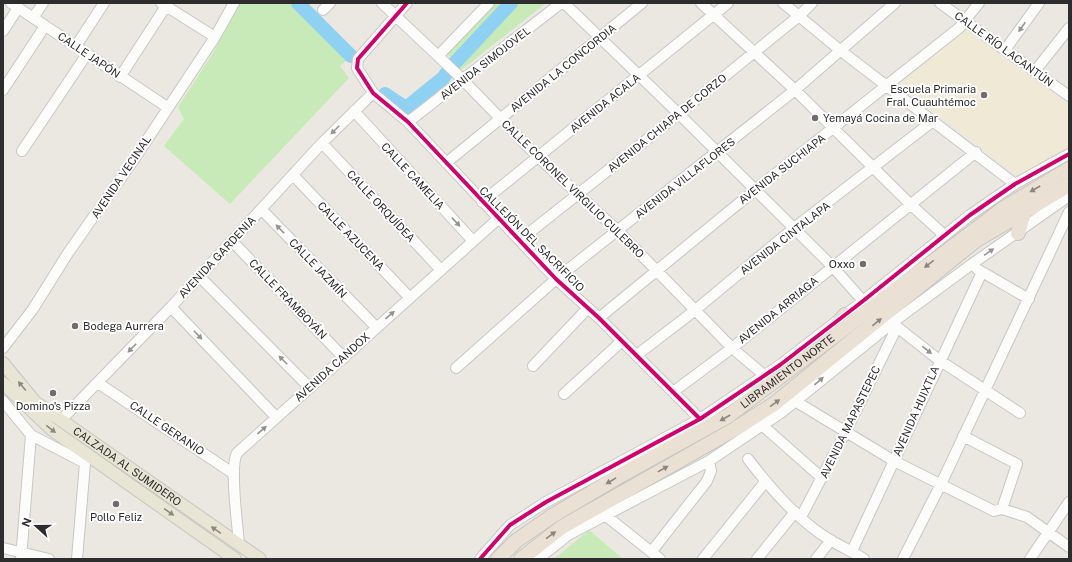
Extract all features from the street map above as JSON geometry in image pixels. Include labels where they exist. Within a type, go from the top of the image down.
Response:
[{"type":"highway","name":"LIBRAMIENTO NORTE","points":[[498,559],[516,541],[552,516],[623,474],[728,416],[1004,208],[1069,169]]},
{"type":"highway","name":"LIBRAMIENTO NORTE","points":[[521,559],[562,527],[735,429],[774,404],[834,357],[975,241],[1069,185]]},
{"type":"highway","points":[[1018,232],[1024,212]]},
{"type":"highway","points":[[818,349],[845,315]]},
{"type":"highway","points":[[834,357],[854,353]]},
{"type":"main road","name":"CALZADA AL SUMIDERO","points":[[3,363],[35,402],[239,546],[260,559]]},
{"type":"main road","points":[[3,383],[51,429],[87,460],[153,501],[235,559]]},
{"type":"main road","points":[[153,501],[162,491]]},
{"type":"street","points":[[33,18],[42,3]]},
{"type":"street","points":[[76,46],[104,3]]},
{"type":"street","name":"AVENIDA VECINAL","points":[[3,348],[33,309],[215,37],[234,3]]},
{"type":"street","name":"CALLE CORONEL VIRGILIO CULEBRO","points":[[382,3],[449,66],[538,157],[618,231],[694,311],[732,348],[764,376]]},
{"type":"street","points":[[394,15],[406,3]]},
{"type":"street","points":[[438,56],[488,3]]},
{"type":"street","points":[[562,3],[640,75],[833,267],[863,301]]},
{"type":"street","name":"AVENIDA SIMOJOVEL","points":[[408,122],[461,78],[562,3]]},
{"type":"street","name":"AVENIDA LA CONCORDIA","points":[[446,163],[642,3]]},
{"type":"street","points":[[701,3],[754,51],[910,204],[944,234]]},
{"type":"street","name":"AVENIDA ACALA","points":[[482,202],[728,3]]},
{"type":"street","points":[[783,3],[841,51],[976,152],[1015,184]]},
{"type":"street","name":"AVENIDA CHIAPA DE CORZO","points":[[520,240],[799,16],[812,3]]},
{"type":"street","name":"AVENIDA VILLAFLORES","points":[[456,368],[556,279],[795,90],[895,3]]},
{"type":"street","name":"CALLE RÍO LACANTÚN","points":[[940,3],[1068,94]]},
{"type":"street","name":"AVENIDA SUCHIAPA","points":[[599,318],[754,190],[834,128],[965,22],[979,3]]},
{"type":"street","points":[[1006,50],[1039,3]]},
{"type":"street","points":[[120,77],[165,4],[215,37]]},
{"type":"street","points":[[3,31],[14,6]]},
{"type":"street","name":"CALLE JAPÓN","points":[[14,6],[167,107]]},
{"type":"street","name":"CALLEJÓN DEL SACRIFICIO","points":[[394,15],[358,59],[357,68],[373,93],[392,107],[408,122],[556,279],[599,318],[700,419]]},
{"type":"street","points":[[3,90],[46,26]]},
{"type":"street","points":[[1035,72],[1069,28]]},
{"type":"street","points":[[22,151],[87,54]]},
{"type":"street","name":"AVENIDA GARDENIA","points":[[61,420],[171,307],[322,143],[373,93]]},
{"type":"street","name":"CALLE CAMELIA","points":[[354,111],[473,240]]},
{"type":"street","name":"AVENIDA CINTALAPA","points":[[637,355],[694,311],[794,228],[875,168],[934,121]]},
{"type":"street","name":"CALLE ORQUÍDEA","points":[[322,143],[441,270]]},
{"type":"street","name":"AVENIDA ARRIAGA","points":[[673,392],[732,348],[976,152]]},
{"type":"street","points":[[480,559],[510,525],[540,506],[700,419],[764,376],[845,315],[944,234],[1015,184],[1069,154]]},
{"type":"street","name":"CALLE AZUCENA","points":[[292,175],[410,298]]},
{"type":"street","points":[[538,559],[568,535],[709,461],[762,426],[854,353],[895,325],[972,264],[1069,196]]},
{"type":"street","name":"CALLE JAZMÍN","points":[[261,209],[376,327]]},
{"type":"street","points":[[903,559],[941,484],[1069,212]]},
{"type":"street","name":"AVENIDA CANDOX","points":[[239,546],[234,474],[234,457],[237,453],[498,219]]},
{"type":"street","name":"CALLE FRAMBOYÁN","points":[[232,241],[344,358]]},
{"type":"street","points":[[972,264],[982,272],[1029,299]]},
{"type":"street","name":"AVENIDA HUIXTLA","points":[[852,551],[939,360],[982,272]]},
{"type":"street","points":[[199,276],[310,388]]},
{"type":"street","points":[[171,307],[276,417]]},
{"type":"street","points":[[533,366],[588,308]]},
{"type":"street","points":[[895,325],[939,360],[1020,413]]},
{"type":"street","name":"AVENIDA MAPASTEPEC","points":[[757,559],[798,514],[822,478],[845,433],[895,325]]},
{"type":"street","points":[[564,394],[622,341]]},
{"type":"street","name":"CALLE GERANIO","points":[[98,383],[234,474]]},
{"type":"street","points":[[3,401],[31,435],[87,460],[77,559]]},
{"type":"street","points":[[795,401],[845,433],[894,461],[994,511],[1002,509],[1027,517],[1069,547]]},
{"type":"street","points":[[762,426],[822,478]]},
{"type":"street","points":[[21,556],[31,435]]},
{"type":"street","points":[[963,436],[1017,464],[1002,509]]},
{"type":"street","points":[[748,459],[766,482],[798,514],[831,540],[864,559]]},
{"type":"street","points":[[652,551],[707,481],[711,471],[709,461]]},
{"type":"street","points":[[703,559],[766,482]]},
{"type":"street","points":[[1030,559],[1069,502]]},
{"type":"street","points":[[605,515],[652,551],[660,559]]},
{"type":"street","points":[[816,559],[831,540]]},
{"type":"street","points":[[3,548],[21,556],[49,559]]},
{"type":"shaded area","name":"Escuela Primaria Fral. Cuauhtémoc","points":[[965,28],[1069,105],[1069,148],[1018,176],[900,85]]},
{"type":"green space","points":[[240,3],[296,3],[349,58],[340,66],[349,78],[230,204],[164,146],[184,119],[178,107],[213,53]]},
{"type":"green space","points":[[494,3],[546,3],[461,70],[447,54]]},
{"type":"green space","points":[[589,530],[623,559],[554,559]]},
{"type":"waterway","points":[[298,3],[351,56]]},
{"type":"waterway","points":[[385,94],[406,108],[443,78],[452,66],[511,3]]},
{"type":"cycle path","points":[[407,3],[358,59],[357,68],[373,93],[408,122],[556,279],[599,318],[700,419]]},
{"type":"cycle path","points":[[480,559],[510,525],[546,502],[700,419],[780,365],[970,215],[1015,184],[1069,154]]},
{"type":"place","name":"Escuela Primaria Fral. Cuauhtémoc","points":[[984,95]]},
{"type":"place","name":"Yemayá Cocina de Mar","points":[[815,118]]},
{"type":"place","name":"Oxxo","points":[[863,264]]},
{"type":"place","name":"Bodega Aurrera","points":[[75,326]]},
{"type":"place","name":"Domino's Pizza","points":[[53,393]]},
{"type":"place","name":"Pollo Feliz","points":[[116,504]]}]
